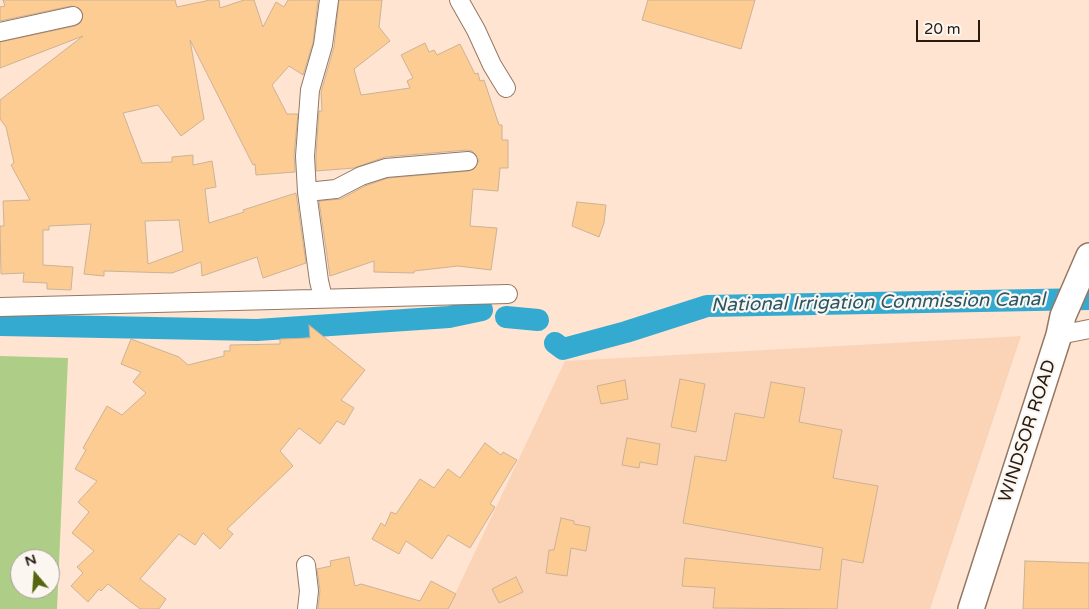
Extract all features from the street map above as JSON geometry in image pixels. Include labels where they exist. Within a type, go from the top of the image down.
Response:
[{"type":"main road","name":"WINDSOR ROAD","points":[[971,609],[1061,326],[1085,264]]},
{"type":"street","points":[[323,298],[307,192],[305,156],[310,90],[323,45],[329,0]]},
{"type":"street","points":[[459,0],[476,30],[492,65],[506,88]]},
{"type":"street","points":[[0,32],[73,16]]},
{"type":"street","points":[[307,192],[336,188],[360,176],[386,168],[468,161]]},
{"type":"street","points":[[0,307],[508,294]]},
{"type":"street","points":[[1061,326],[1089,329]]},
{"type":"street","points":[[306,566],[309,591],[307,609]]},
{"type":"shaded area","points":[[1021,336],[930,609],[448,609],[565,361]]},
{"type":"green space","points":[[0,356],[68,358],[60,549],[10,549],[10,599],[57,599],[57,609],[0,609]]},
{"type":"building","points":[[3,0],[175,0],[177,7],[219,0],[220,8],[244,0],[254,0],[263,27],[276,2],[284,7],[288,0],[318,0],[313,43],[303,75],[289,66],[272,85],[287,114],[298,114],[294,155],[295,172],[256,175],[255,164],[253,165],[190,40],[204,119],[181,136],[158,105],[123,113],[142,163],[172,162],[172,157],[193,155],[193,165],[212,161],[216,187],[205,189],[209,223],[296,193],[306,263],[263,278],[257,257],[202,276],[201,262],[172,273],[104,271],[104,276],[84,274],[91,224],[49,226],[49,230],[43,230],[43,265],[73,267],[71,290],[47,289],[47,283],[23,282],[24,273],[1,274],[0,226],[4,226],[3,201],[30,200],[11,165],[14,163],[6,127],[0,119],[0,100],[83,36],[0,68],[0,42],[75,26],[80,23],[83,14],[80,9],[71,6],[0,21],[0,7],[5,6]],"holes":[[[179,220],[183,251],[148,264],[145,221]]]},
{"type":"building","points":[[339,0],[382,0],[379,27],[390,41],[354,69],[361,95],[410,88],[407,81],[413,78],[401,55],[425,43],[429,52],[434,50],[437,55],[460,44],[475,74],[478,73],[480,81],[484,80],[499,125],[502,125],[502,140],[508,140],[508,168],[500,168],[498,191],[473,189],[470,226],[497,228],[491,270],[458,266],[414,271],[414,273],[374,272],[374,261],[330,276],[319,201],[341,199],[365,186],[388,178],[469,171],[474,169],[479,161],[472,151],[467,150],[385,157],[354,168],[316,171],[319,111],[322,111],[321,92],[334,47]]},
{"type":"building","points":[[648,0],[755,0],[741,49],[642,20]]},
{"type":"building","points":[[577,202],[606,205],[604,223],[599,237],[572,226]]},
{"type":"building","points":[[309,325],[365,370],[341,400],[354,408],[344,425],[337,421],[320,444],[299,428],[280,451],[293,466],[227,529],[233,534],[220,549],[203,533],[195,545],[179,534],[140,579],[166,599],[159,609],[140,609],[108,584],[101,591],[99,589],[88,602],[71,586],[83,573],[77,567],[94,551],[72,533],[89,512],[78,502],[97,481],[75,469],[86,450],[83,448],[107,406],[122,415],[146,393],[133,382],[141,372],[121,364],[131,339],[179,357],[188,365],[224,356],[224,351],[230,351],[230,345],[280,344],[280,339],[310,338]]},
{"type":"building","points":[[680,379],[705,384],[696,432],[671,427]]},
{"type":"building","points":[[625,380],[628,399],[601,404],[597,386]]},
{"type":"building","points":[[771,382],[805,388],[799,422],[842,430],[833,478],[878,486],[863,563],[842,559],[837,609],[713,608],[715,588],[682,586],[685,558],[820,570],[823,548],[683,523],[695,456],[726,461],[735,413],[764,418]]},
{"type":"building","points":[[627,438],[660,444],[657,465],[640,462],[639,468],[622,465]]},
{"type":"building","points":[[485,443],[501,455],[503,452],[517,460],[490,504],[495,507],[470,548],[448,535],[432,559],[406,541],[399,554],[372,539],[381,523],[385,526],[391,512],[396,514],[420,479],[434,488],[448,469],[460,478]]},
{"type":"building","points":[[561,518],[574,521],[574,524],[590,527],[586,551],[571,548],[567,576],[546,573],[549,550],[554,550]]},
{"type":"building","points":[[349,557],[355,586],[361,584],[420,601],[431,581],[456,594],[448,609],[318,609],[320,590],[317,569],[331,566],[330,561]]},
{"type":"building","points":[[1025,561],[1089,563],[1089,609],[1023,609]]},
{"type":"building","points":[[516,577],[523,592],[499,603],[492,589]]},
{"type":"waterway","name":"National Irrigation Commission Canal","points":[[555,343],[563,349],[626,332],[707,306],[1089,299]]},
{"type":"waterway","name":"National Irrigation Commission Canal","points":[[0,325],[257,330],[449,317],[482,310]]},
{"type":"waterway","name":"National Irrigation Commission Canal","points":[[506,317],[538,320]]}]
